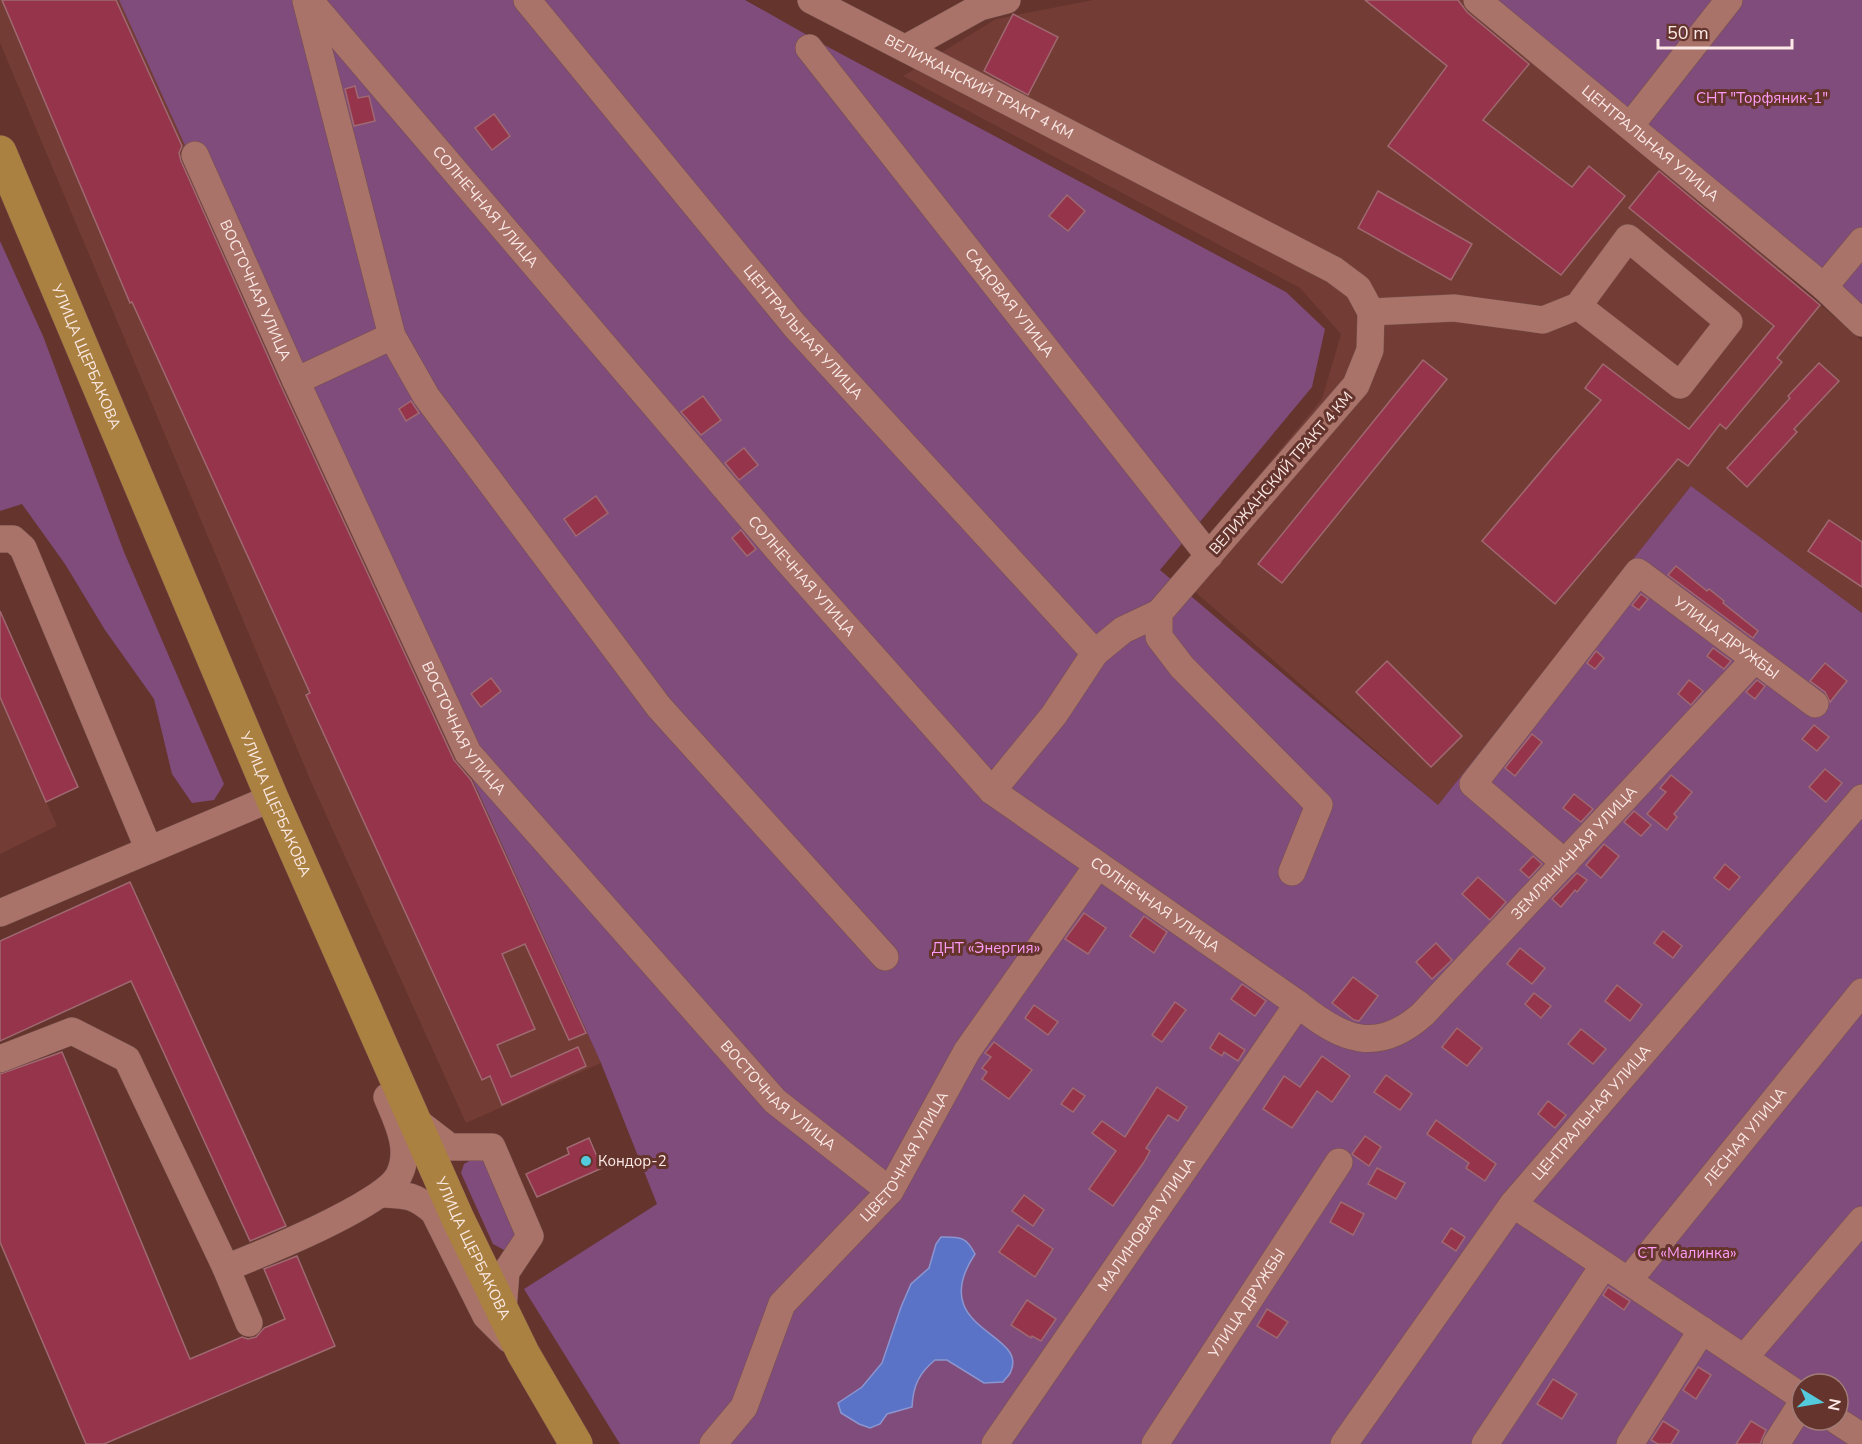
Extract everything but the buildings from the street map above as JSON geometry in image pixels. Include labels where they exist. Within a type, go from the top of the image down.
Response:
[{"type":"main road","name":"УЛИЦА ЩЕРБАКОВА","points":[[0,152],[272,798],[458,1220],[523,1353],[576,1444]]},
{"type":"street","points":[[307,0],[392,336],[426,396],[659,707],[885,957]]},
{"type":"street","name":"СОЛНЕЧНАЯ УЛИЦА","points":[[307,0],[778,550],[992,792],[1315,1018],[1355,1037],[1372,1039],[1386,1037]]},
{"type":"street","name":"ЦЕНТРАЛЬНАЯ УЛИЦА","points":[[527,0],[795,326],[1095,653]]},
{"type":"street","name":"ВЕЛИЖАНСКИЙ ТРАКТ 4 КМ","points":[[811,0],[1334,270],[1358,288],[1371,312],[1370,350],[1356,385],[1159,613]]},
{"type":"street","points":[[906,48],[980,7],[1007,0]]},
{"type":"street","name":"ЦЕНТРАЛЬНАЯ УЛИЦА","points":[[1477,0],[1824,287],[1862,323]]},
{"type":"street","points":[[1630,126],[1729,0]]},
{"type":"street","name":"САДОВАЯ УЛИЦА","points":[[809,48],[1209,556]]},
{"type":"street","name":"ВОСТОЧНАЯ УЛИЦА","points":[[195,155],[296,381],[468,753],[775,1101],[890,1191]]},
{"type":"street","points":[[1371,312],[1454,308],[1543,320],[1578,306],[1628,238],[1729,322],[1680,385],[1578,306]]},
{"type":"street","points":[[1824,287],[1862,241]]},
{"type":"street","points":[[296,381],[392,336]]},
{"type":"street","points":[[0,539],[13,539],[23,548],[149,850]]},
{"type":"street","name":"УЛИЦА ДРУЖБЫ","points":[[1565,863],[1473,784],[1638,572],[1815,704]]},
{"type":"street","points":[[992,792],[1054,715],[1095,653],[1123,630],[1159,613],[1159,637],[1182,667],[1319,805],[1292,872]]},
{"type":"street","name":"ЗЕМЛЯНИЧНАЯ УЛИЦА","points":[[1386,1037],[1407,1028],[1423,1014],[1755,659]]},
{"type":"street","points":[[0,913],[272,798]]},
{"type":"street","name":"ЦЕНТРАЛЬНАЯ УЛИЦА","points":[[1344,1444],[1513,1204],[1862,798]]},
{"type":"street","name":"ЦВЕТОЧНАЯ УЛИЦА","points":[[713,1444],[744,1407],[782,1304],[890,1191],[967,1051],[1098,865]]},
{"type":"street","points":[[226,1268],[292,1242],[382,1194],[399,1176],[405,1153],[401,1129],[353,1021],[336,942]]},
{"type":"street","name":"ЛЕСНАЯ УЛИЦА","points":[[1628,1281],[1862,992]]},
{"type":"street","name":"МАЛИНОВАЯ УЛИЦА","points":[[994,1444],[1298,1004]]},
{"type":"street","points":[[0,1059],[72,1031],[127,1059],[226,1268],[249,1323]]},
{"type":"street","points":[[415,1120],[450,1147],[492,1146],[530,1236],[506,1272],[503,1310]]},
{"type":"street","name":"УЛИЦА ДРУЖБЫ","points":[[1155,1444],[1339,1162]]},
{"type":"street","points":[[382,1194],[409,1195],[420,1200],[434,1212],[486,1316],[523,1353]]},
{"type":"street","points":[[1513,1204],[1790,1389]]},
{"type":"street","points":[[1744,1358],[1862,1220]]},
{"type":"street","points":[[1485,1444],[1604,1265]]},
{"type":"street","points":[[1629,1444],[1702,1330]]},
{"type":"street","points":[[1776,1444],[1790,1422]]},
{"type":"shaded area","points":[[0,0],[119,0],[601,1063],[466,1123],[312,784],[0,43]]},
{"type":"shaded area","points":[[1093,0],[1473,0],[1862,341],[1862,613],[1691,486],[1438,805],[1176,575],[1322,399],[1341,334],[1300,288],[903,76],[996,19]]},
{"type":"shaded area","points":[[0,697],[57,826],[0,854]]},
{"type":"green space","name":"ДНТ «Энергия»","points":[[119,0],[745,0],[830,48],[1286,292],[1325,329],[1312,387],[1160,570],[1438,805],[1691,486],[1862,613],[1862,1444],[620,1444],[524,1289],[657,1204],[601,1063]]},
{"type":"green space","name":"СНТ \"Торфяник-1\"","points":[[1493,0],[1862,0],[1862,308]]},
{"type":"green space","points":[[0,241],[43,336],[124,552],[224,784],[214,800],[192,803],[172,774],[154,699],[105,630],[65,564],[22,504],[0,511]]},
{"type":"green space","points":[[471,1160],[482,1161],[490,1165],[521,1233],[506,1251],[493,1244],[461,1173],[464,1164]]},
{"type":"water","points":[[941,1237],[962,1239],[969,1244],[975,1254],[963,1279],[962,1299],[969,1314],[1006,1347],[1012,1358],[1010,1372],[1003,1382],[984,1383],[947,1360],[935,1360],[918,1380],[912,1407],[887,1414],[880,1424],[870,1428],[859,1424],[841,1413],[838,1403],[862,1387],[882,1363],[911,1284],[929,1268],[936,1244]]},
{"type":"place","name":"Кондор-2","points":[[586,1161]]},
{"type":"park label","name":"CТ «Малинка»","points":[[1687,1253]]}]
